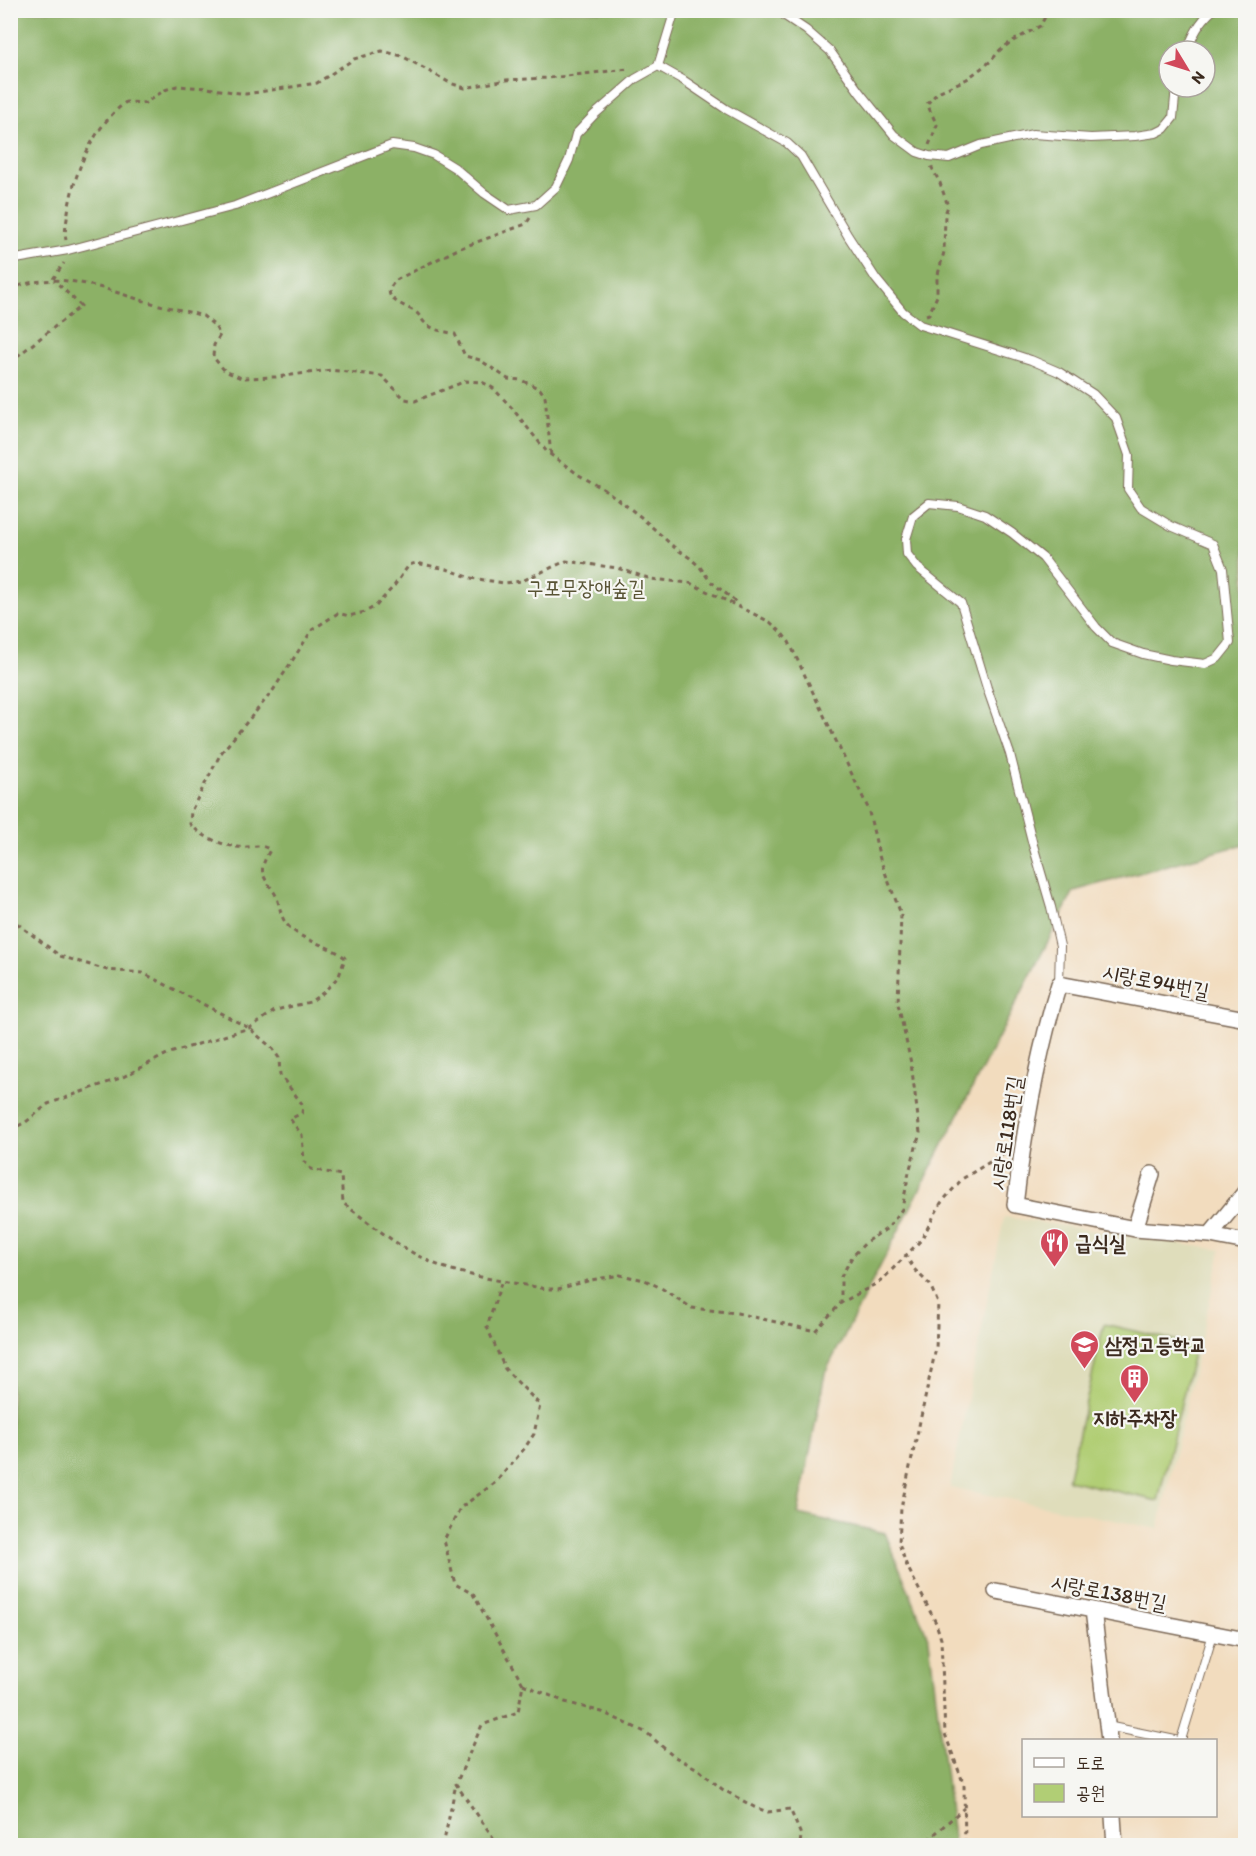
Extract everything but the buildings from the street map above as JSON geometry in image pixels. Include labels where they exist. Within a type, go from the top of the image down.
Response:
[{"type":"street","name":"시랑로94번길","points":[[1059,984],[1245,1019]]},
{"type":"street","name":"시랑로118번길","points":[[1059,984],[1022,1145],[1015,1205],[1135,1229],[1210,1234],[1245,1242]]},
{"type":"street","points":[[1135,1229],[1152,1174]]},
{"type":"street","points":[[1210,1234],[1245,1191]]},
{"type":"street","name":"시랑로138번길","points":[[996,1591],[1245,1640]]},
{"type":"street","points":[[1093,1610],[1108,1733]]},
{"type":"street","points":[[1113,1817],[1115,1845]]},
{"type":"lane","points":[[10,260],[68,250],[235,206],[392,145],[414,148],[434,155],[455,168],[484,193],[509,210],[536,205],[556,187],[569,160],[576,134],[635,79],[658,66],[675,10]]},
{"type":"lane","points":[[781,10],[784,15],[830,51],[894,135],[917,152],[929,156],[949,158],[981,145],[1033,134],[1091,138],[1156,133],[1164,129],[1173,118],[1175,99]]},
{"type":"lane","points":[[1192,39],[1203,19],[1213,10]]},
{"type":"lane","points":[[658,66],[794,149],[801,156],[848,237],[876,279],[903,312],[920,325],[1031,360],[1059,372],[1093,394],[1116,418],[1129,455],[1128,489],[1141,508],[1172,526],[1213,544],[1223,568],[1230,643],[1218,658],[1205,664],[1152,656],[1112,643],[1096,627],[1043,558],[985,515],[958,506],[929,503],[913,516],[906,539],[907,554],[917,567],[961,603],[1010,754],[1060,946],[1059,984]]},
{"type":"lane","points":[[1181,1739],[1213,1634]]},
{"type":"lane","points":[[1108,1733],[1165,1739]]},
{"type":"path","points":[[53,279],[69,255],[65,237],[66,228],[70,201],[80,166],[100,130],[126,102],[144,103],[165,90],[177,86],[246,94],[317,82],[354,59],[382,51],[402,56],[450,83],[465,88],[506,80],[549,78],[658,66]]},
{"type":"path","points":[[536,205],[537,207],[526,224],[443,256],[398,279],[392,284],[390,291],[396,303],[418,314],[435,330],[455,334],[465,356],[480,360],[508,379],[521,380],[540,389],[545,396],[551,456]]},
{"type":"path","points":[[10,362],[81,306],[53,279]]},
{"type":"path","points":[[10,289],[28,282],[53,279],[91,284],[204,316],[215,326],[220,335],[214,345],[213,357],[217,364],[225,371],[241,378],[276,377],[331,370],[382,376],[405,399],[415,400],[466,381],[482,382],[493,388],[511,407],[551,456],[607,491],[700,567],[710,581],[744,608]]},
{"type":"path","points":[[10,1130],[26,1122],[48,1104],[123,1077],[167,1054],[249,1028],[276,1010],[310,1002],[324,992],[339,976],[345,958],[336,950],[316,944],[284,921],[275,893],[261,873],[262,865],[270,850],[254,845],[238,848],[197,832],[190,824],[191,811],[221,753],[272,692],[312,630],[338,613],[349,616],[365,612],[376,606],[409,565],[416,563],[447,569],[471,578],[504,582],[522,581],[566,561],[617,568],[651,579],[690,583],[770,622],[780,631],[798,657],[835,742],[868,808],[880,859],[901,914],[898,1004],[911,1063],[920,1133],[902,1209],[888,1228],[867,1241],[852,1257],[841,1277],[841,1303]]},
{"type":"path","points":[[10,918],[60,956],[107,970],[143,973],[249,1028],[272,1048],[279,1058],[280,1075],[303,1105],[302,1113],[290,1119],[302,1135],[304,1161],[311,1169],[341,1175],[343,1203],[381,1232],[432,1262],[453,1270],[547,1289],[558,1289],[620,1275],[661,1287],[692,1308],[737,1313],[815,1331],[841,1303],[881,1281],[921,1240],[941,1203],[962,1179],[1002,1153],[1022,1145]]},
{"type":"path","points":[[905,1254],[914,1269],[930,1285],[938,1303],[936,1348],[901,1508],[898,1543],[941,1638],[945,1734],[964,1785],[965,1845]]},
{"type":"path","points":[[502,1280],[487,1327],[505,1369],[540,1406],[534,1434],[524,1449],[496,1482],[460,1508],[444,1540],[455,1584],[473,1594],[523,1684],[565,1702],[602,1712],[646,1733],[673,1756],[698,1769],[722,1789],[754,1807],[768,1812],[790,1809],[801,1835],[800,1845]]},
{"type":"path","points":[[443,1845],[456,1784],[482,1725],[518,1712],[523,1684]]},
{"type":"path","points":[[456,1784],[499,1845]]},
{"type":"path","points":[[921,1845],[964,1808]]},
{"type":"shaded area","name":"삼정고등학교","points":[[1004,1217],[1221,1250],[1158,1529],[950,1487]]},
{"type":"green space","name":"구포무장애숲길","points":[[11,11],[1245,11],[1245,844],[1074,891],[825,1373],[798,1514],[885,1533],[929,1640],[954,1845],[11,1846]]},
{"type":"green space","name":"지하주차장","points":[[1104,1324],[1195,1345],[1158,1501],[1068,1480]]},
{"type":"place","name":"급식실","points":[[1054,1268]]},
{"type":"place","name":"삼정고등학교","points":[[1084,1370]]},
{"type":"place","name":"지하주차장","points":[[1135,1404]]}]
